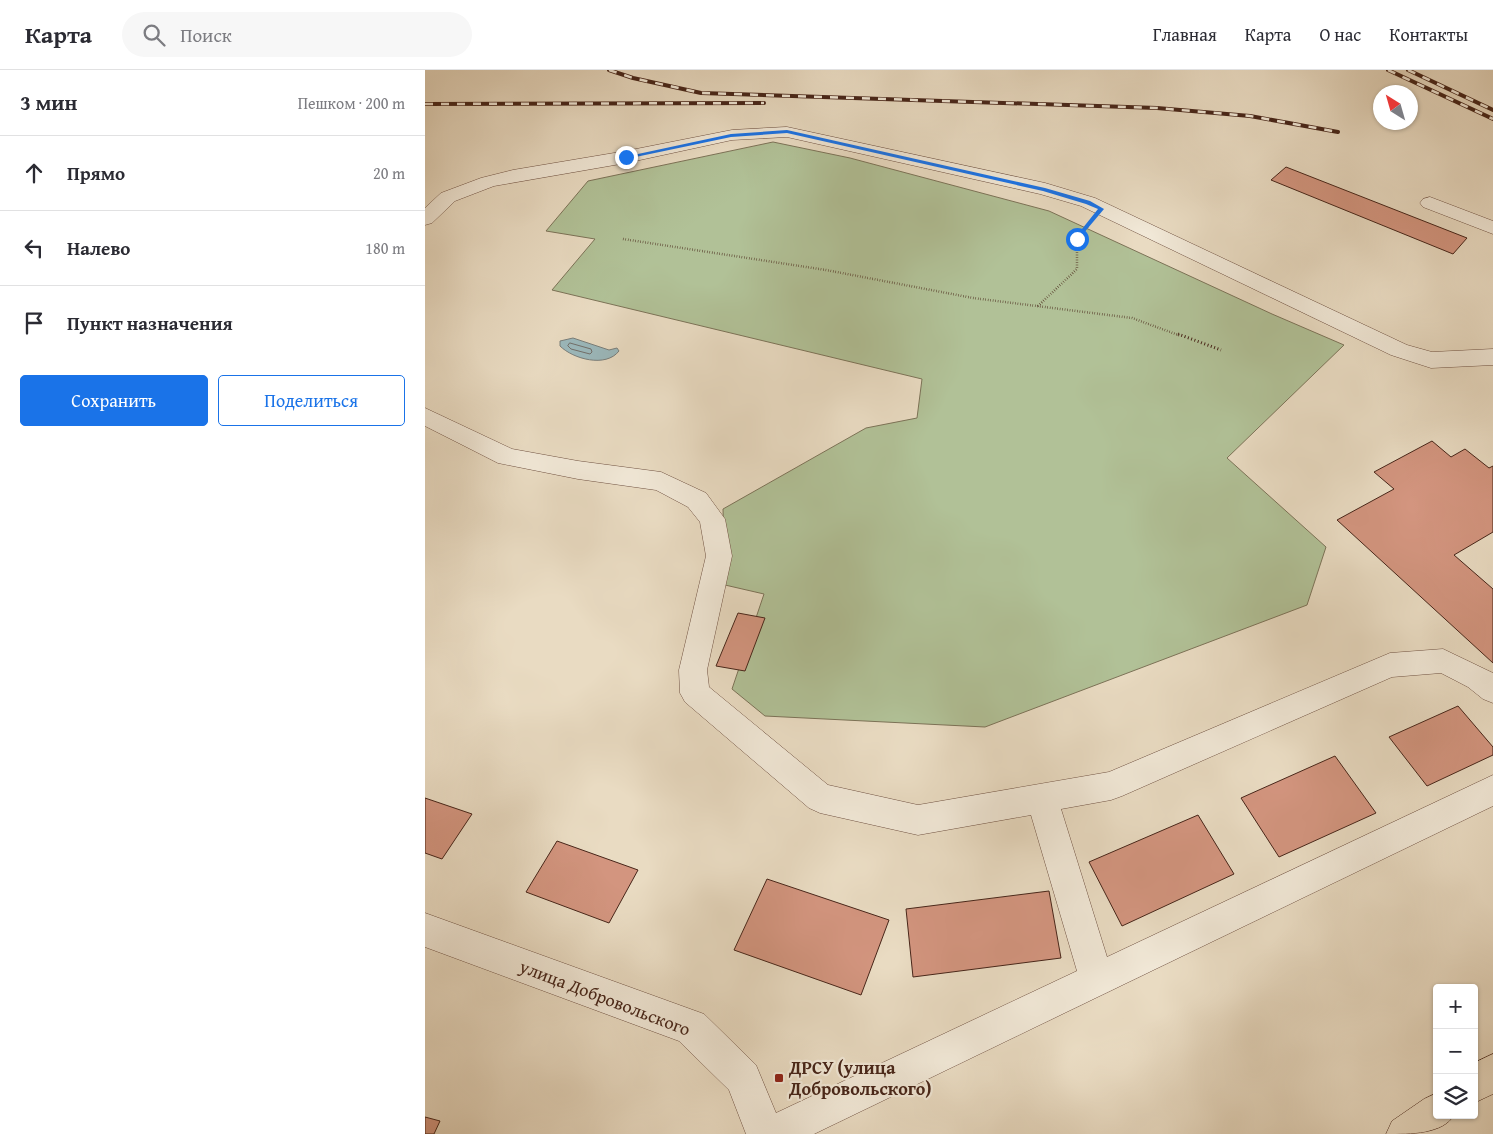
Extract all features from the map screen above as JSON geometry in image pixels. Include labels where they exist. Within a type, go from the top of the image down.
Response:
[{"type":"main road","points":[[1478,1082],[1493,1072]]},
{"type":"main road","points":[[1405,1134],[1433,1115]]},
{"type":"street","points":[[425,219],[448,197],[488,182],[626,157],[731,135],[787,132],[1045,189],[1088,202],[1399,350],[1431,360],[1493,357]]},
{"type":"street","points":[[1430,203],[1493,228]]},
{"type":"street","points":[[425,416],[507,457],[578,470],[661,481],[697,500],[712,519],[719,556],[693,670],[695,693],[820,798],[918,820],[1111,786],[1390,666],[1443,661],[1478,678],[1493,690]]},
{"type":"street","points":[[773,1134],[1493,790]]},
{"type":"street","points":[[1042,798],[1097,980]]},
{"type":"street","name":"улица Добровольского","points":[[425,930],[691,1027],[743,1078],[765,1134]]},
{"type":"path","points":[[1037,306],[1077,269],[1077,239],[1101,209]]},
{"type":"path","points":[[623,239],[826,270],[973,298],[1132,318],[1221,350]]},
{"type":"green space","points":[[773,142],[850,158],[1049,211],[1272,314],[1344,345],[1227,458],[1326,547],[1307,605],[985,727],[765,716],[732,689],[764,594],[725,585],[723,509],[866,428],[917,418],[922,379],[552,290],[595,239],[546,231],[588,181]]},
{"type":"water","points":[[573,338],[609,350],[617,348],[619,351],[606,359],[590,360],[581,358],[560,346],[560,341]]},
{"type":"building","points":[[1286,167],[1467,238],[1453,254],[1271,180]]},
{"type":"building","points":[[1432,441],[1451,457],[1465,449],[1489,468],[1493,466],[1493,532],[1454,555],[1493,589],[1493,663],[1337,520],[1394,489],[1374,472]]},
{"type":"building","points":[[738,613],[765,618],[745,671],[716,666]]},
{"type":"building","points":[[1458,706],[1493,747],[1493,755],[1427,786],[1389,737]]},
{"type":"building","points":[[1335,756],[1376,813],[1279,857],[1241,798]]},
{"type":"building","points":[[425,798],[472,814],[442,859],[425,853]]},
{"type":"building","points":[[1198,815],[1234,874],[1122,926],[1089,862]]},
{"type":"building","points":[[557,841],[638,870],[609,923],[526,892]]},
{"type":"building","points":[[767,879],[889,920],[861,995],[734,950]]},
{"type":"building","points":[[1049,891],[1061,958],[913,977],[906,909]]},
{"type":"building","points":[[425,1117],[440,1121],[434,1134],[425,1134]]},
{"type":"railway","points":[[609,70],[633,78],[701,93],[1157,108],[1250,116],[1338,132]]},
{"type":"railway","points":[[1388,70],[1493,119]]},
{"type":"railway","points":[[1408,70],[1493,110]]},
{"type":"railway","points":[[425,104],[764,103]]},
{"type":"place","name":"ДРСУ (улица Добровольского)","points":[[779,1078]]},
{"type":"route","points":[[626,157],[731,135],[787,132],[1045,189],[1088,202],[1101,209],[1077,239]]}]
